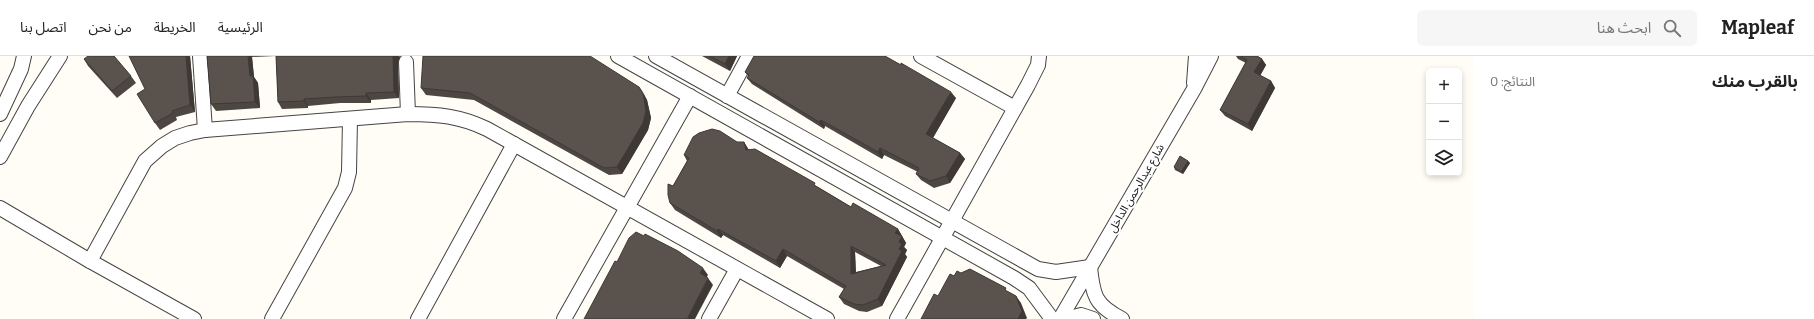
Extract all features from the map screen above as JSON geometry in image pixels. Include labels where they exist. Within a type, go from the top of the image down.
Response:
[{"type":"street","points":[[0,114],[21,69],[24,56]]},
{"type":"street","points":[[0,157],[28,106],[60,56]]},
{"type":"street","points":[[200,56],[205,130]]},
{"type":"street","points":[[618,56],[1014,278],[1029,288],[1052,319]]},
{"type":"street","points":[[656,56],[1038,269],[1056,272],[1090,267],[1092,286],[1099,304],[1122,319]]},
{"type":"street","points":[[727,96],[749,56]]},
{"type":"street","points":[[921,56],[1015,108]]},
{"type":"street","points":[[897,319],[1038,66],[1039,56]]},
{"type":"street","points":[[1194,89],[1196,56]]},
{"type":"street","name":"شارع عبدالرحمن الداخل","points":[[1060,319],[1194,89],[1211,56]]},
{"type":"street","points":[[406,62],[408,114]]},
{"type":"street","points":[[564,319],[690,96]]},
{"type":"street","points":[[90,261],[145,161],[162,146],[175,138],[190,132],[205,130],[408,114],[451,116],[470,121],[514,144],[827,319]]},
{"type":"street","points":[[272,319],[345,188],[349,172],[350,119]]},
{"type":"street","points":[[418,319],[514,144]]},
{"type":"street","points":[[0,208],[90,261],[194,319]]},
{"type":"street","points":[[709,319],[737,269]]},
{"type":"street","points":[[1066,319],[1081,315],[1093,319]]},
{"type":"building","points":[[88,56],[114,56],[131,76],[112,91],[84,59]]},
{"type":"building","points":[[129,56],[186,56],[190,105],[172,111],[173,113],[155,123],[137,94],[145,89]]},
{"type":"building","points":[[207,56],[248,56],[250,76],[253,76],[255,102],[211,104]]},
{"type":"building","points":[[276,56],[393,56],[394,92],[366,93],[366,96],[304,99],[304,101],[278,102]]},
{"type":"building","points":[[423,56],[590,56],[639,87],[643,93],[646,111],[643,123],[617,167],[604,168],[470,93],[421,88]]},
{"type":"building","points":[[710,56],[729,56],[725,64]]},
{"type":"building","points":[[754,56],[885,56],[901,65],[901,63],[951,92],[926,134],[960,153],[946,176],[930,181],[916,174],[919,168],[880,148],[878,152],[821,120],[819,122],[747,78],[749,75],[745,72]]},
{"type":"building","points":[[1240,56],[1257,56],[1262,59],[1254,72],[1271,81],[1248,124],[1220,110],[1247,60]]},
{"type":"building","points":[[712,129],[720,131],[737,142],[744,142],[746,150],[755,149],[815,183],[814,185],[851,207],[853,203],[898,229],[895,233],[902,236],[899,242],[902,244],[899,249],[902,251],[878,299],[863,305],[854,304],[839,297],[846,286],[783,249],[776,261],[718,229],[717,231],[670,203],[668,184],[673,186],[689,158],[684,155],[693,137],[699,133]],"holes":[[[851,246],[886,265],[851,274]]]},
{"type":"building","points":[[1180,156],[1188,161],[1181,172],[1174,167]]},
{"type":"building","points":[[636,232],[644,236],[645,234],[678,251],[703,268],[700,273],[708,278],[687,319],[584,319],[615,261],[617,262],[629,238]]},
{"type":"building","points":[[970,269],[1006,288],[1005,290],[1016,296],[1022,311],[1018,319],[921,319],[934,294],[938,296],[950,274],[954,276],[957,271],[961,273]]}]
